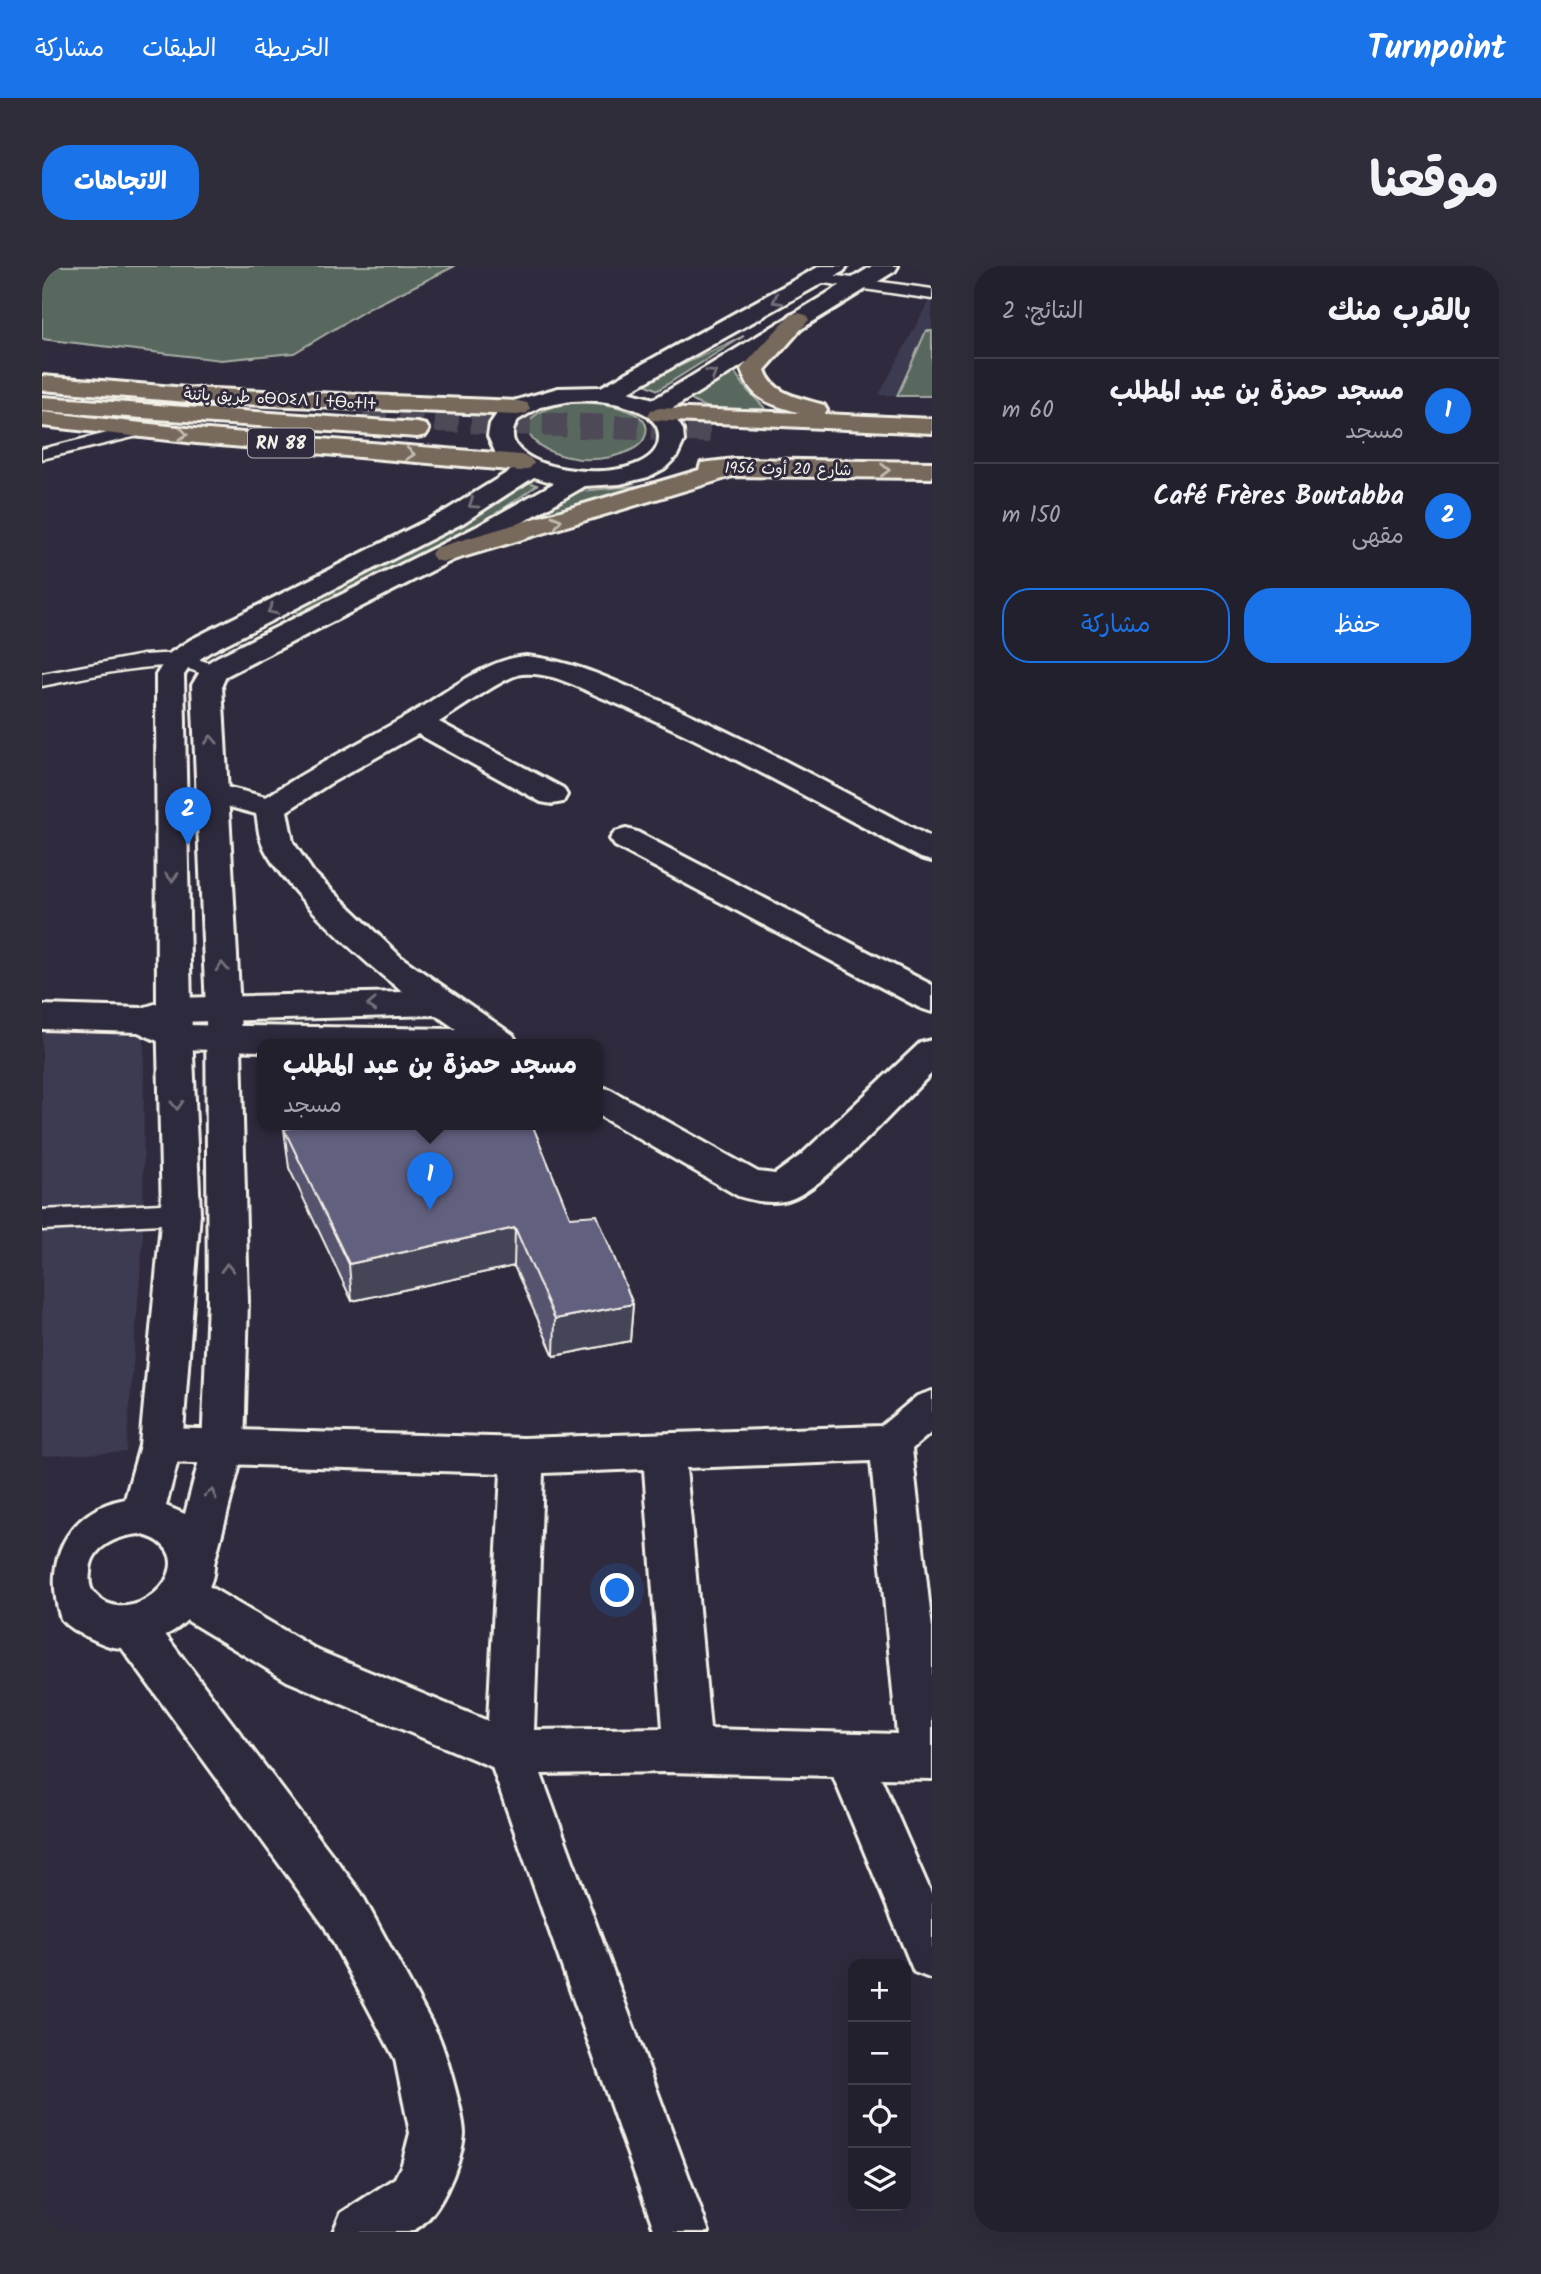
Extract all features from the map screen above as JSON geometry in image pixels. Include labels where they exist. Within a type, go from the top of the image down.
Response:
[{"type":"main road","points":[[798,320],[752,369],[758,385],[778,400],[804,409],[932,426]]},
{"type":"main road","name":"طريق باتنة ⴰⴱⵔⵉⴷ ⵏ ⵜⴱⴰⵜⵏⵜ","points":[[42,383],[187,394],[518,408]]},
{"type":"main road","points":[[42,397],[363,417]]},
{"type":"main road","points":[[42,404],[417,430]]},
{"type":"main road","points":[[657,412],[932,426]]},
{"type":"main road","name":"RN 88","points":[[42,419],[526,466]]},
{"type":"main road","points":[[710,431],[932,440]]},
{"type":"main road","points":[[444,554],[735,456],[932,451]]},
{"type":"main road","name":"شارع 20 أوت 1956","points":[[645,469],[735,456],[932,470]]},
{"type":"street","points":[[607,394],[836,266]]},
{"type":"street","points":[[657,412],[798,320],[887,266]]},
{"type":"street","points":[[607,394],[657,412],[670,425],[673,437],[670,449],[660,460],[645,469],[614,477],[579,479],[526,466],[508,453],[500,442],[500,429],[506,418],[518,408],[558,395],[607,394]]},
{"type":"street","points":[[142,1515],[161,1445],[181,1213],[164,1022],[170,675],[180,659],[200,646],[454,517],[526,466]]},
{"type":"street","points":[[189,1577],[189,1544],[179,1530],[162,1520],[142,1515],[120,1517],[99,1525],[82,1539],[54,1575],[85,1615],[111,1626],[132,1626],[171,1610],[189,1577],[223,1449],[228,1301],[223,1025],[207,685],[214,671],[444,554],[579,479]]},
{"type":"street","points":[[214,793],[271,808],[318,776],[418,722],[511,666],[527,664],[553,667],[694,725],[932,851]]},
{"type":"street","points":[[418,722],[552,795]]},
{"type":"street","points":[[271,808],[277,842],[302,879],[389,965],[493,1039]]},
{"type":"street","points":[[626,839],[932,1000]]},
{"type":"street","points":[[223,1025],[440,1003]]},
{"type":"street","points":[[42,1017],[438,1039]]},
{"type":"street","points":[[603,1102],[751,1186],[782,1188],[814,1165],[932,1052]]},
{"type":"street","points":[[161,1445],[223,1449],[523,1456],[890,1443],[932,1408]]},
{"type":"street","points":[[189,1577],[303,1666],[510,1752],[688,1751],[928,1757],[890,1443]]},
{"type":"street","points":[[664,1450],[688,1751]]},
{"type":"street","points":[[523,1456],[510,1752],[682,2232]]},
{"type":"street","points":[[132,1626],[343,1910],[420,2053],[438,2133],[427,2172],[414,2197],[360,2232]]},
{"type":"street","points":[[847,1755],[932,1954]]},
{"type":"lane","points":[[816,278],[932,294]]},
{"type":"lane","points":[[42,454],[144,429]]},
{"type":"lane","points":[[42,680],[143,661],[180,659],[214,671]]},
{"type":"lane","points":[[42,1220],[181,1213]]},
{"type":"shaded area","points":[[932,295],[932,396],[879,395]]},
{"type":"shaded area","points":[[42,1032],[144,1036],[143,1240],[126,1452],[42,1456]]},
{"type":"green space","points":[[42,266],[455,266],[370,308],[294,353],[221,360],[42,339]]},
{"type":"green space","points":[[926,331],[932,331],[932,396],[897,396]]},
{"type":"green space","points":[[744,336],[658,390],[643,383]]},
{"type":"green space","points":[[733,370],[748,391],[766,409],[715,409],[689,398]]},
{"type":"green space","points":[[575,402],[609,405],[634,413],[643,420],[647,428],[644,439],[634,449],[625,453],[587,459],[565,456],[546,449],[533,440],[528,429],[532,418],[547,409]]},
{"type":"green space","points":[[525,481],[537,485],[452,540],[300,614],[293,610],[444,534]]},
{"type":"green space","points":[[645,485],[638,492],[537,517],[533,514],[570,492]]},
{"type":"building","points":[[284,1130],[534,1130],[570,1217],[597,1215],[633,1304],[555,1319],[515,1228],[349,1264]]},
{"type":"tunnel","points":[[363,417],[710,431]]},
{"type":"place","name":"Café Frères Boutabba","points":[[188,845]]},
{"type":"place","name":"مسجد حمزة بن عبد المطلب","points":[[430,1210]]}]
